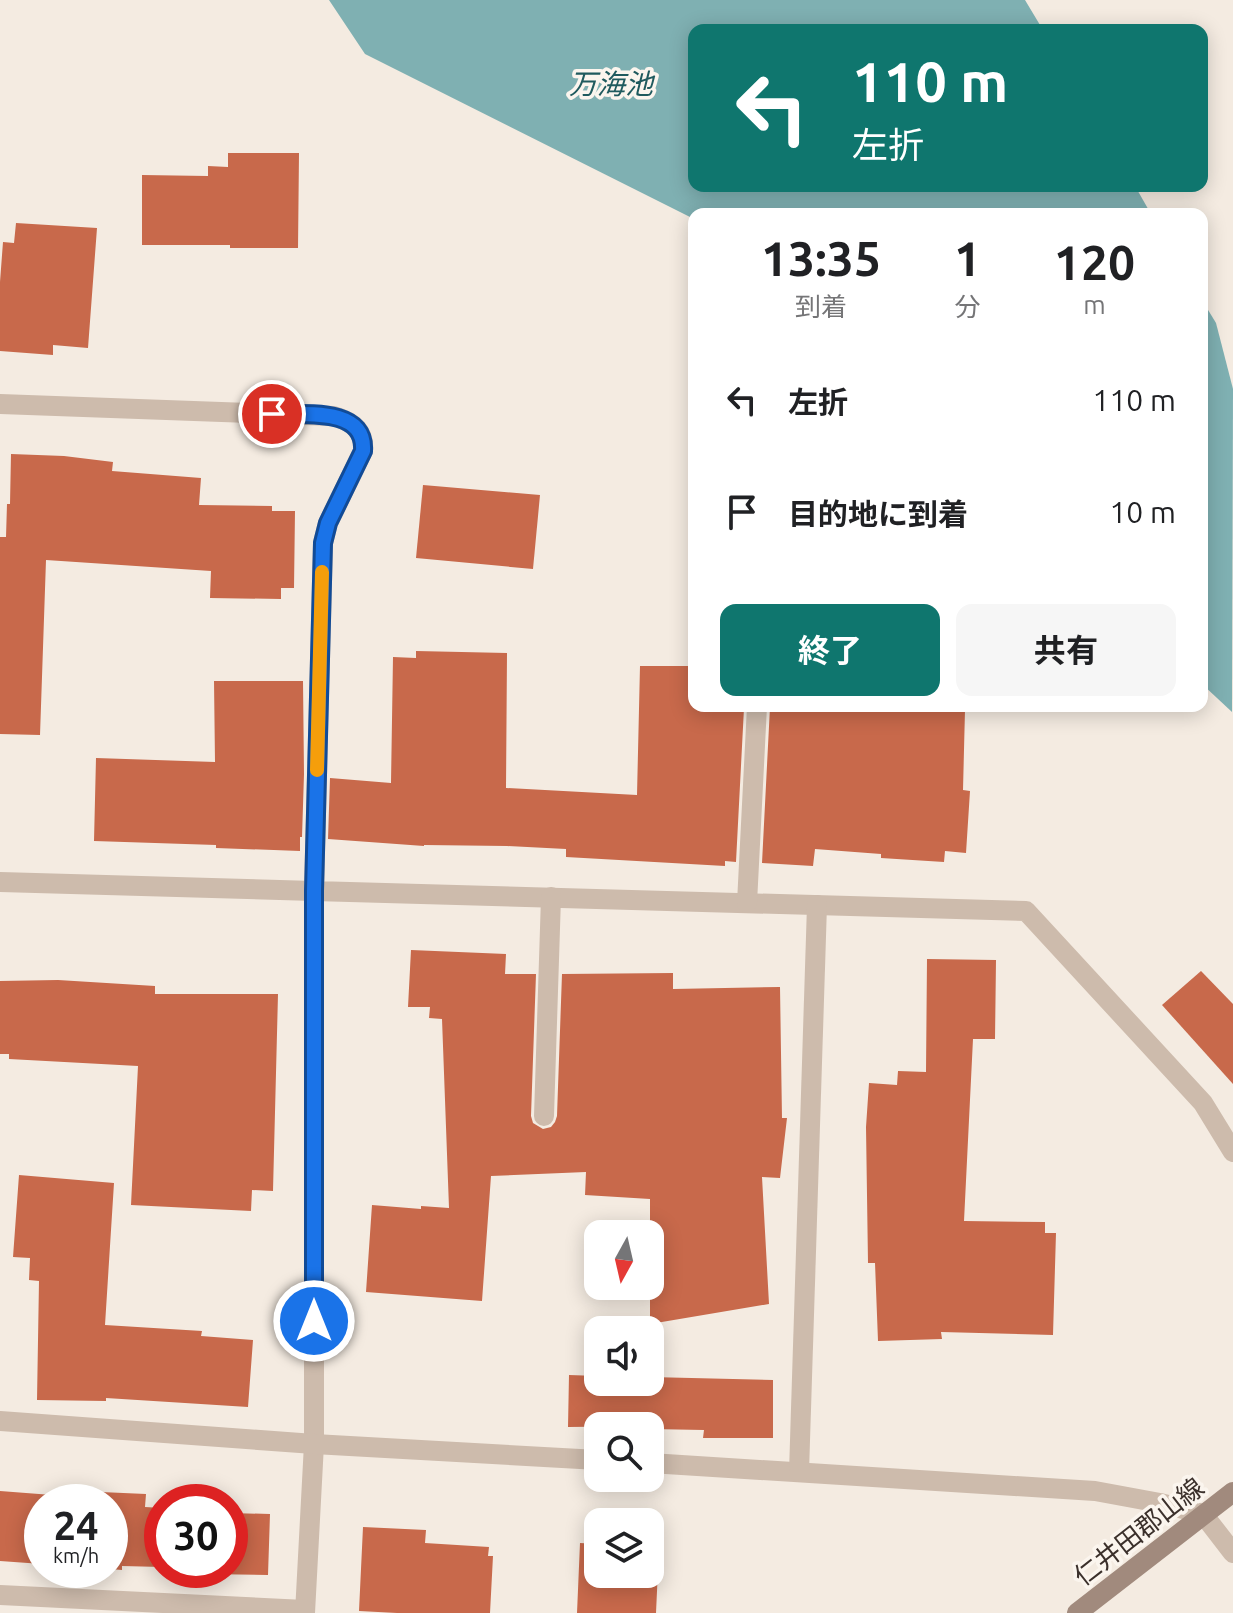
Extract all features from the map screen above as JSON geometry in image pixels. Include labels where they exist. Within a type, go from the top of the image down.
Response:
[{"type":"main road","name":"仁井田郡山線","points":[[1077,1613],[1233,1492]]},
{"type":"street","points":[[0,404],[333,416],[345,419],[358,429],[364,441],[363,451],[328,523],[323,543],[314,891],[314,1444],[305,1612],[0,1595]]},
{"type":"street","points":[[747,903],[757,712]]},
{"type":"street","points":[[0,882],[1026,911],[1203,1103],[1233,1152]]},
{"type":"street","points":[[544,1116],[551,897]]},
{"type":"street","points":[[799,1472],[817,905]]},
{"type":"street","points":[[0,1421],[314,1444],[584,1459]]},
{"type":"street","points":[[664,1464],[1095,1491],[1203,1514],[1233,1553]]},
{"type":"water","name":"万海池","points":[[329,0],[1025,0],[1039,24],[688,24],[688,192],[1138,192],[1148,208],[688,208],[688,216],[365,54]]},
{"type":"water","points":[[1208,310],[1216,323],[1233,389],[1232,712],[1208,690]]},
{"type":"building","points":[[228,153],[299,153],[298,248],[142,245],[142,175],[208,176],[208,166],[228,167]]},
{"type":"building","points":[[16,223],[97,228],[88,348],[53,345],[53,355],[0,351],[3,242],[14,243]]},
{"type":"building","points":[[11,454],[113,462],[112,471],[201,478],[199,505],[272,506],[272,511],[295,511],[294,588],[281,588],[281,599],[210,598],[211,571],[46,560],[40,735],[0,734],[0,537],[6,537]]},
{"type":"building","points":[[423,485],[540,495],[533,569],[416,558]]},
{"type":"building","points":[[416,651],[507,653],[506,788],[637,795],[640,666],[688,666],[688,712],[744,712],[736,862],[725,861],[725,866],[566,857],[566,849],[424,846],[328,839],[330,778],[391,783],[393,657],[416,658]]},
{"type":"building","points":[[214,681],[303,681],[304,774],[300,851],[94,841],[96,758],[215,762]]},
{"type":"building","points":[[770,712],[965,712],[963,790],[970,791],[966,853],[945,851],[944,862],[815,849],[813,866],[762,863]]},
{"type":"building","points":[[411,950],[506,954],[505,974],[536,974],[531,1116],[533,1123],[543,1129],[551,1127],[557,1116],[562,974],[673,973],[673,989],[780,987],[782,1118],[787,1118],[780,1178],[762,1177],[769,1304],[664,1322],[664,1316],[650,1316],[650,1300],[664,1300],[664,1220],[650,1220],[650,1199],[585,1195],[586,1172],[491,1176],[482,1301],[366,1292],[372,1205],[449,1208],[442,1019],[429,1018],[430,1007],[408,1007]]},
{"type":"building","points":[[927,959],[996,960],[995,1039],[973,1039],[964,1221],[1045,1222],[1045,1233],[1056,1233],[1053,1335],[941,1332],[942,1339],[878,1341],[875,1263],[868,1263],[866,1127],[869,1083],[897,1085],[898,1071],[926,1072]]},
{"type":"building","points":[[1201,971],[1233,1004],[1233,1084],[1162,1005]]},
{"type":"building","points":[[58,980],[155,986],[155,994],[278,994],[273,1191],[252,1190],[251,1211],[131,1205],[138,1066],[9,1059],[9,1054],[0,1054],[0,981]]},
{"type":"building","points":[[19,1175],[114,1183],[105,1325],[202,1331],[201,1336],[253,1340],[248,1407],[106,1398],[106,1401],[37,1400],[39,1281],[29,1280],[30,1258],[13,1257]]},
{"type":"building","points":[[569,1375],[584,1376],[584,1396],[664,1396],[664,1377],[773,1380],[773,1438],[703,1438],[704,1430],[664,1429],[664,1412],[584,1412],[584,1427],[568,1427]]},
{"type":"building","points":[[0,1491],[24,1493],[24,1563],[0,1561]]},
{"type":"building","points":[[128,1493],[144,1494],[144,1567],[128,1566]]},
{"type":"building","points":[[248,1513],[270,1514],[268,1575],[248,1575]]},
{"type":"building","points":[[363,1527],[426,1530],[425,1543],[489,1547],[488,1556],[493,1556],[490,1613],[359,1611]]},
{"type":"building","points":[[580,1543],[584,1543],[584,1588],[657,1588],[656,1613],[577,1613]]},
{"type":"slow traffic","points":[[317,770],[322,572]]},
{"type":"route","points":[[272,414],[345,419],[358,429],[364,441],[363,451],[328,523],[323,543],[314,891],[314,1321]]}]
